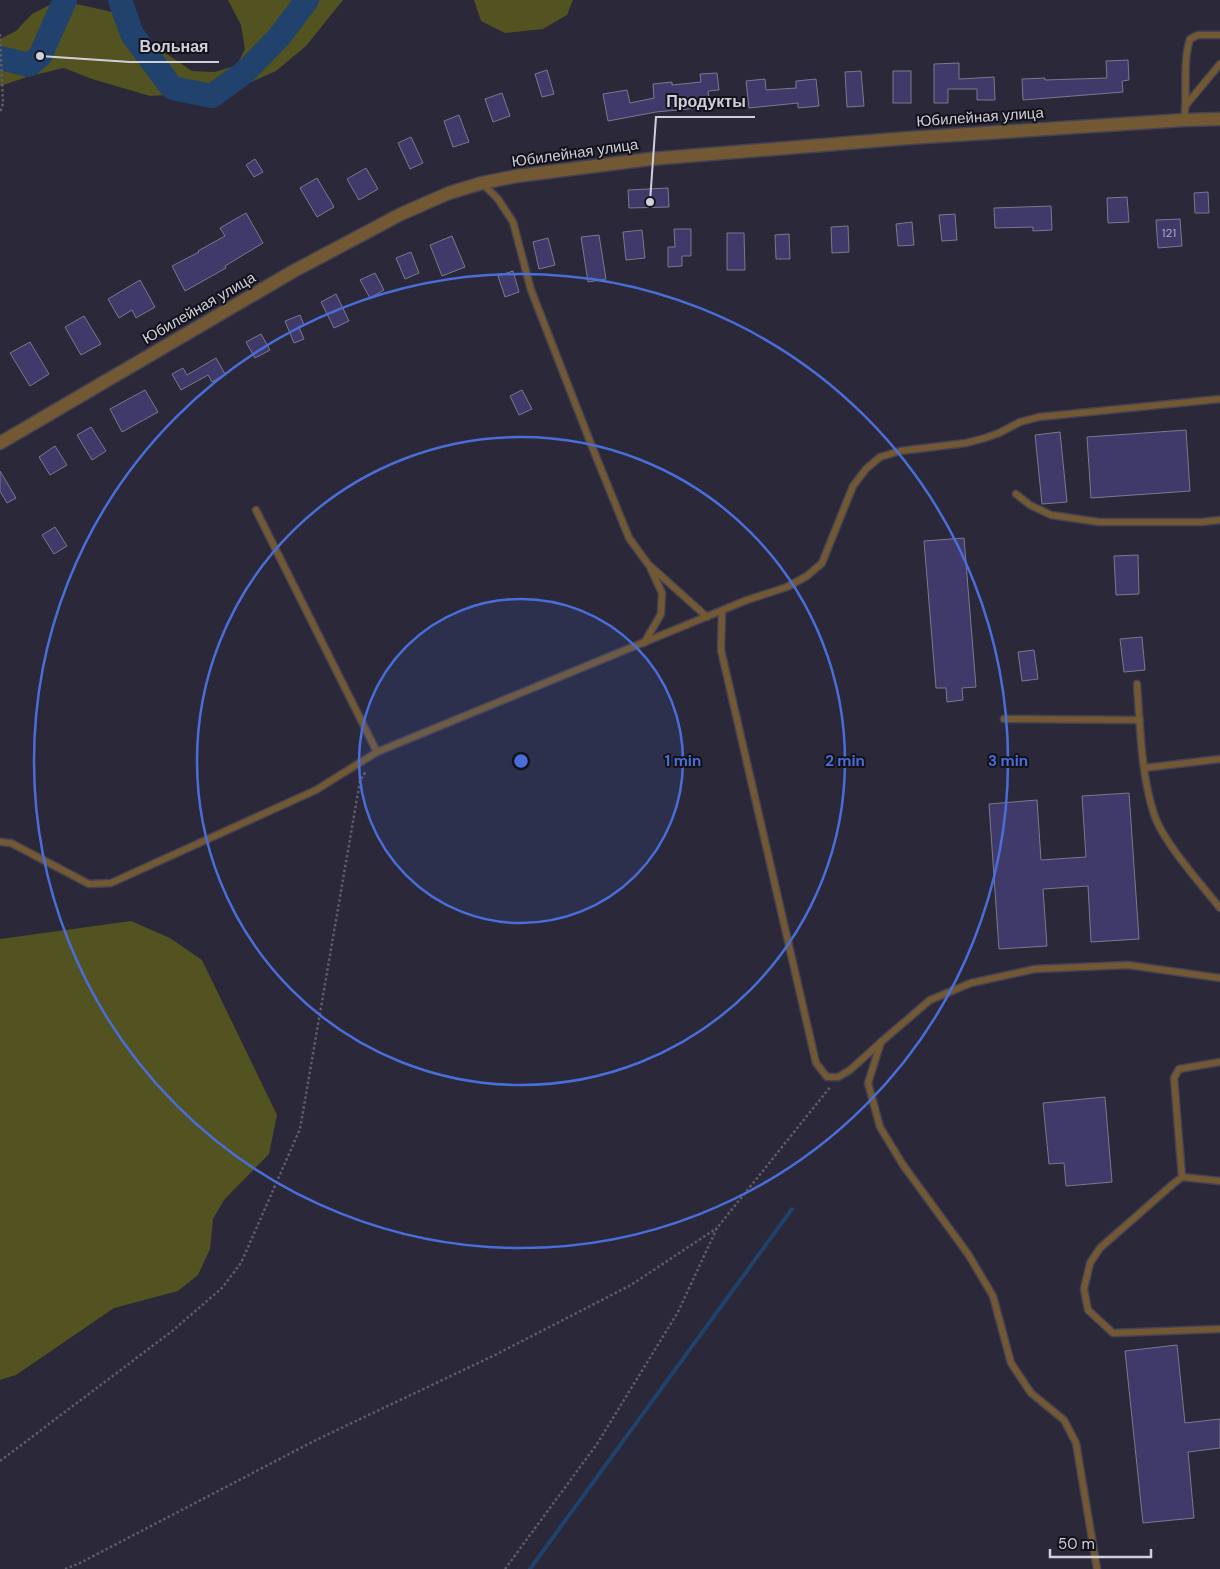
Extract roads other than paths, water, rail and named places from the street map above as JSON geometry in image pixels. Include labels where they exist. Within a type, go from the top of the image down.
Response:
[{"type":"street","name":"Юбилейная улица","points":[[0,443],[292,272],[401,214],[449,193],[482,183],[517,176],[650,159],[919,138],[1184,120],[1220,120]]},
{"type":"lane","points":[[1184,120],[1187,48],[1190,39],[1198,35],[1220,35]]},
{"type":"lane","points":[[1186,105],[1220,64]]},
{"type":"lane","points":[[482,183],[498,199],[513,222],[531,290],[590,444],[629,538],[648,564],[662,594],[662,614],[644,643]]},
{"type":"lane","points":[[0,842],[11,843],[88,884],[111,883],[316,790],[377,752],[707,617],[786,587],[807,576],[822,563],[853,486],[866,469],[880,457],[900,451],[966,443],[999,434],[1020,422],[1039,417],[1220,399]]},
{"type":"lane","points":[[1016,494],[1030,505],[1051,515],[1100,522],[1202,522],[1220,520]]},
{"type":"lane","points":[[256,510],[377,752]]},
{"type":"lane","points":[[648,564],[707,617]]},
{"type":"lane","points":[[722,611],[721,650],[816,1063],[827,1077],[838,1077],[850,1070],[930,1000],[971,983],[1035,969],[1128,965],[1220,978]]},
{"type":"lane","points":[[1137,684],[1144,768],[1154,815],[1170,842],[1220,908]]},
{"type":"lane","points":[[1004,719],[1140,720]]},
{"type":"lane","points":[[1144,768],[1220,759]]},
{"type":"lane","points":[[881,1042],[868,1083],[880,1127],[903,1165],[968,1254],[993,1296],[1011,1363],[1031,1393],[1064,1420],[1076,1442],[1097,1569]]},
{"type":"lane","points":[[1182,1177],[1174,1078],[1179,1069],[1220,1062]]},
{"type":"lane","points":[[1220,1181],[1182,1177],[1100,1248],[1090,1263],[1084,1289],[1088,1310],[1113,1333],[1220,1329]]},
{"type":"waterway","points":[[0,58],[29,65],[40,56],[65,0]]},
{"type":"waterway","points":[[120,0],[132,34],[172,88],[212,96],[246,71],[279,37],[307,0]]},
{"type":"waterway","points":[[530,1569],[792,1209]]},
{"type":"place","name":"Вольная","points":[[40,56]]},
{"type":"place","name":"Продукты","points":[[650,202]]}]
